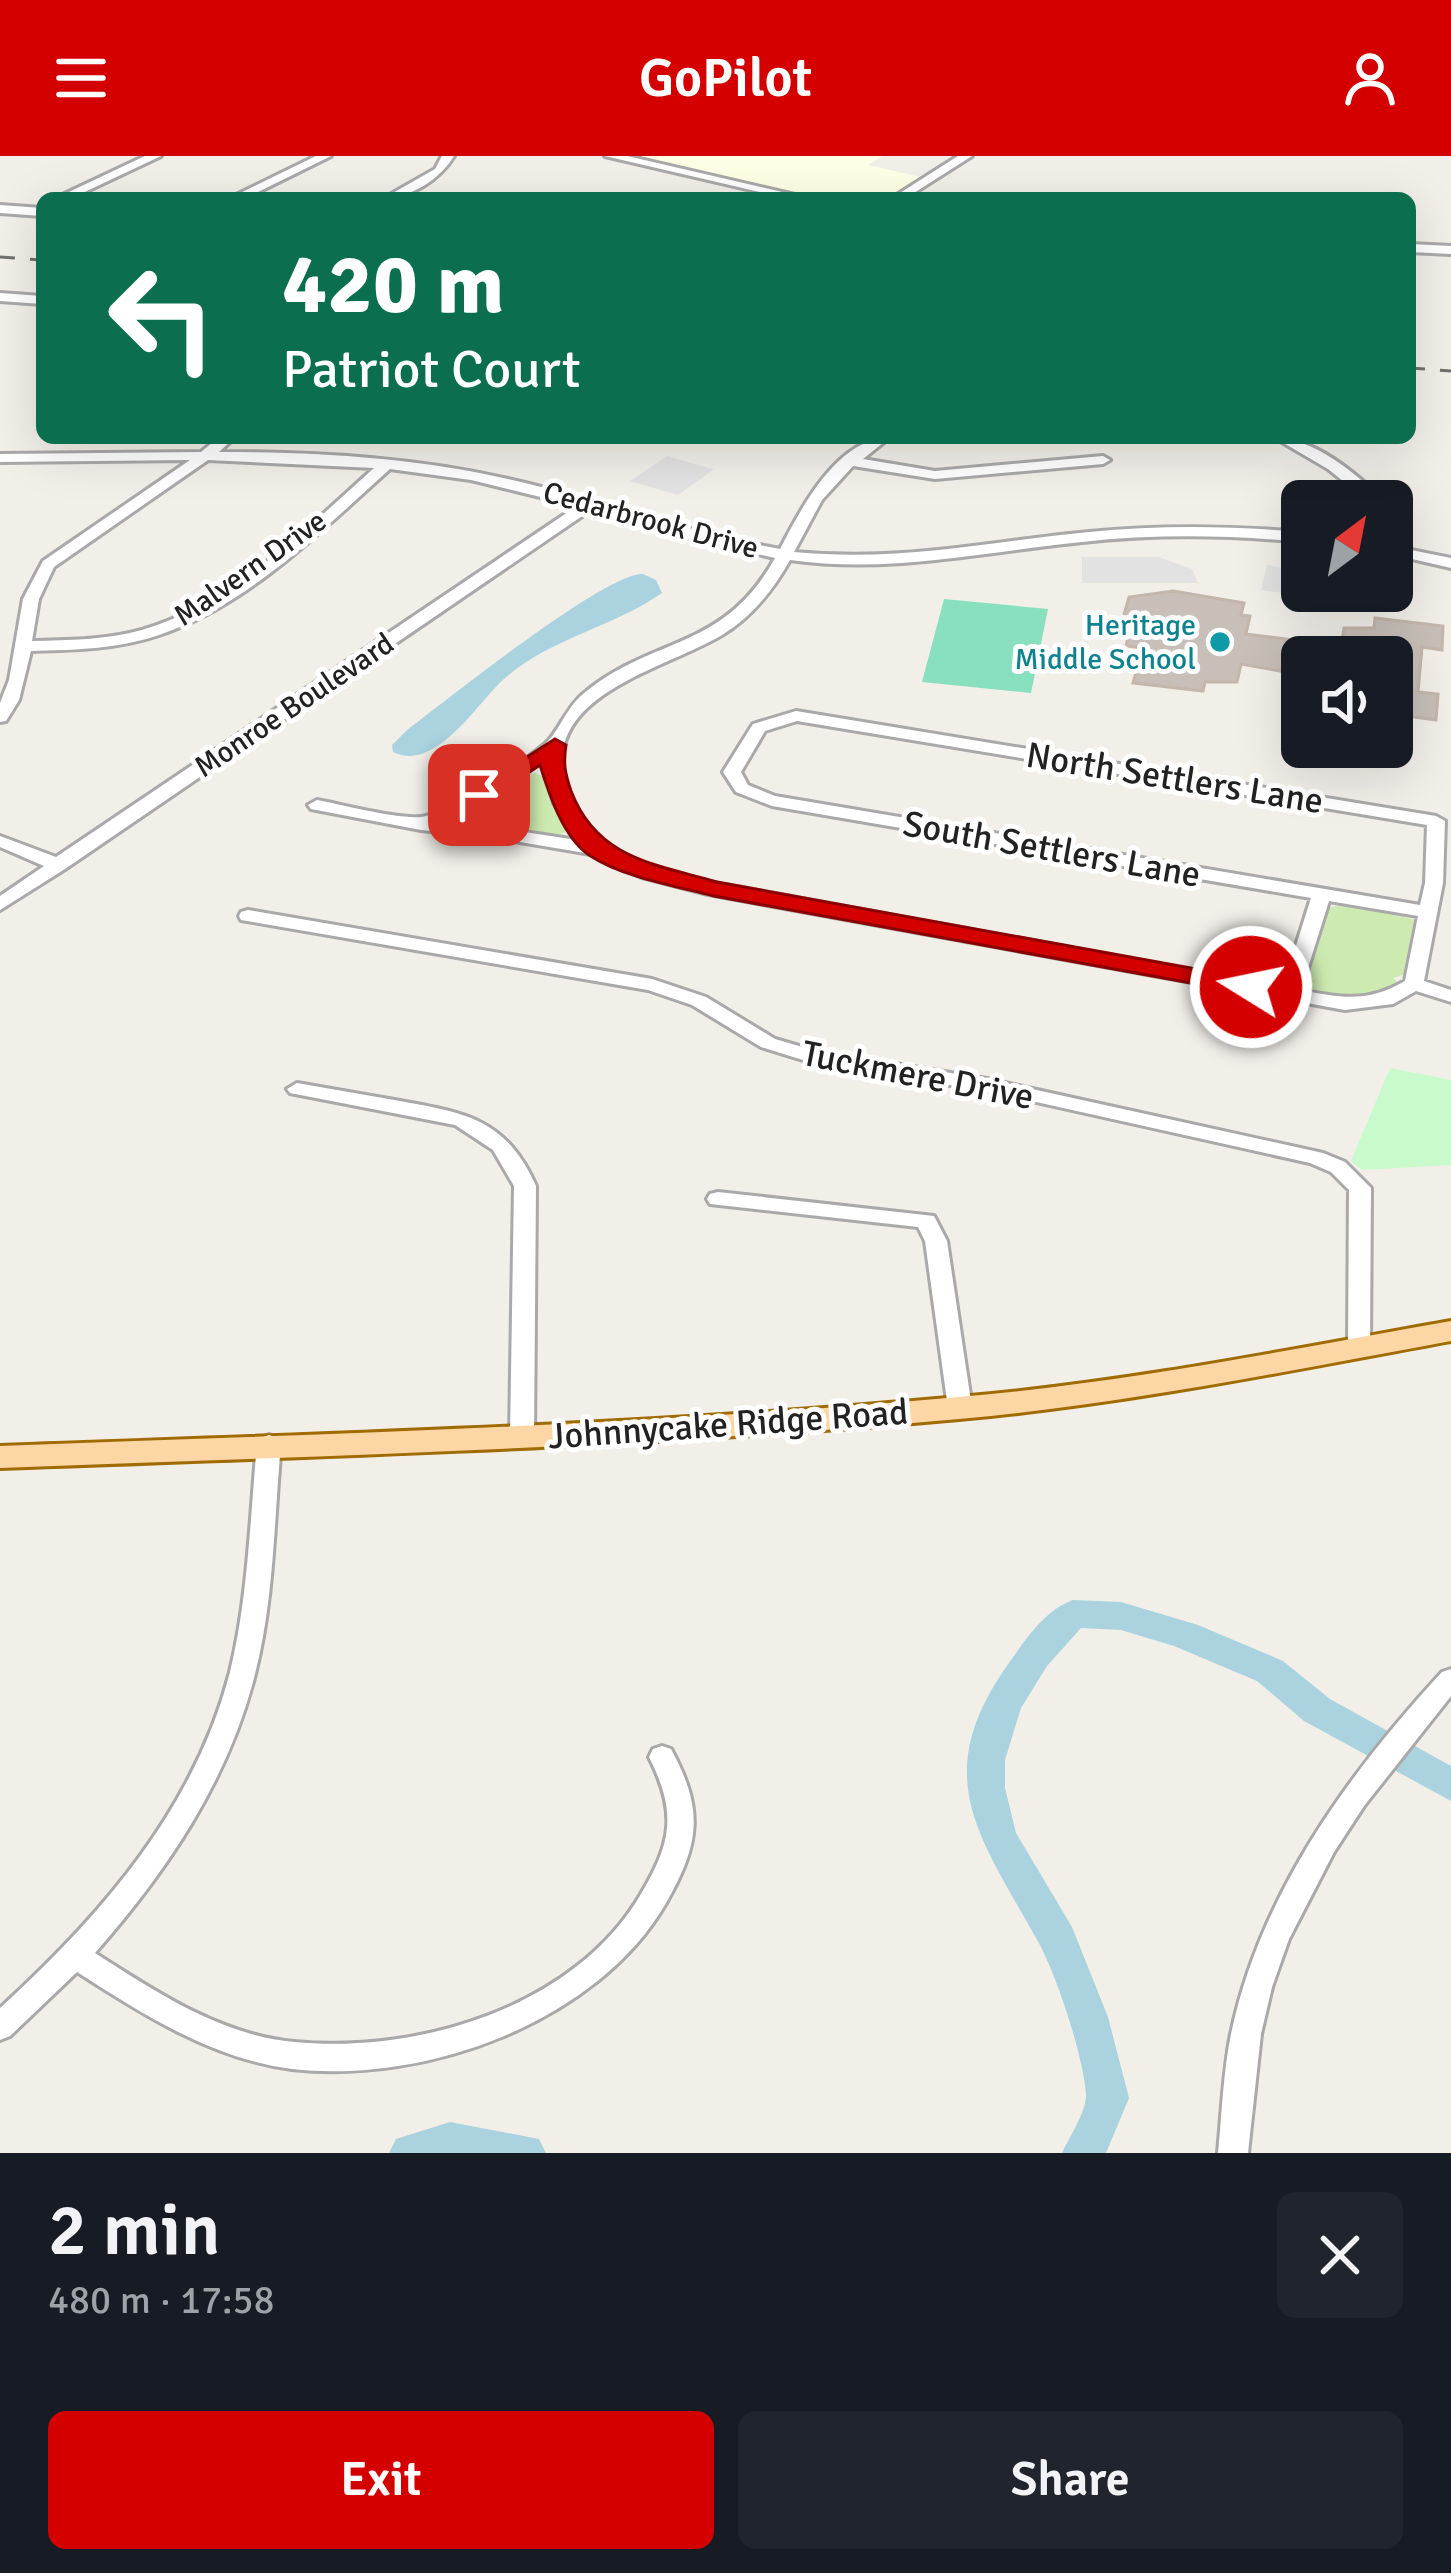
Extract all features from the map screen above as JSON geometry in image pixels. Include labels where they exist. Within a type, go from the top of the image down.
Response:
[{"type":"main road","name":"Johnnycake Ridge Road","points":[[0,1457],[522,1436],[960,1408],[1151,1385],[1451,1331]]},
{"type":"street","points":[[75,192],[155,156]]},
{"type":"street","points":[[249,192],[325,156]]},
{"type":"street","points":[[401,192],[439,171],[448,156]]},
{"type":"street","points":[[611,156],[775,192]]},
{"type":"street","points":[[908,192],[966,156]]},
{"type":"street","points":[[0,209],[36,210]]},
{"type":"street","points":[[1416,248],[1451,250]]},
{"type":"street","points":[[0,297],[36,300]]},
{"type":"street","points":[[0,717],[26,646],[32,594],[48,564],[178,478],[219,444]]},
{"type":"street","points":[[595,849],[559,797],[551,766],[555,745],[575,712],[608,684],[740,616],[784,555],[828,480],[874,444]]},
{"type":"street","points":[[1293,444],[1351,480]]},
{"type":"street","name":"Cedarbrook Drive","points":[[0,458],[291,458],[387,464],[516,484],[724,544],[784,555],[907,561],[1137,532],[1281,536]]},
{"type":"street","points":[[851,461],[935,475],[1102,460]]},
{"type":"street","name":"Malvern Drive","points":[[26,646],[110,642],[180,621],[312,529],[387,464]]},
{"type":"street","name":"Monroe Boulevard","points":[[0,904],[588,505]]},
{"type":"street","points":[[1413,555],[1451,563]]},
{"type":"street","name":"North Settlers Lane","points":[[754,734],[778,718],[819,718],[1436,820],[1428,912],[1414,984]]},
{"type":"street","name":"South Settlers Lane","points":[[754,734],[736,764],[734,782],[772,801],[1428,912]]},
{"type":"street","points":[[421,825],[468,802],[555,745]]},
{"type":"street","points":[[317,805],[421,825],[526,835],[595,849],[714,889],[1290,994],[1368,1004],[1400,996],[1414,984],[1451,996]]},
{"type":"street","points":[[0,841],[58,865]]},
{"type":"street","points":[[1290,994],[1322,894]]},
{"type":"street","name":"Tuckmere Drive","points":[[248,916],[652,985],[699,1001],[768,1042],[813,1057],[987,1085],[1316,1158],[1338,1168],[1360,1189],[1359,1349]]},
{"type":"street","points":[[297,1089],[461,1119],[479,1127],[510,1153],[525,1186],[522,1436]]},
{"type":"street","points":[[718,1199],[926,1221],[936,1241],[960,1408]]},
{"type":"street","points":[[0,2026],[75,1955],[162,1849],[209,1766],[231,1712],[249,1638],[269,1444]]},
{"type":"street","points":[[1233,2153],[1246,2031],[1274,1949],[1337,1820],[1405,1726],[1451,1679]]},
{"type":"street","points":[[75,1955],[214,2038],[264,2049],[326,2057],[392,2049],[490,2026],[545,2004],[597,1970],[650,1908],[672,1864],[684,1814],[681,1789],[662,1757]]},
{"type":"shaded area","points":[[611,156],[882,156],[868,165],[929,179],[908,192],[775,192]]},
{"type":"shaded area","points":[[667,456],[714,469],[678,495],[630,481]]},
{"type":"shaded area","points":[[1082,557],[1159,557],[1192,569],[1198,583],[1082,583]]},
{"type":"shaded area","points":[[1267,565],[1281,568],[1281,593],[1261,590]]},
{"type":"green space","points":[[944,599],[1048,609],[1031,693],[922,682]]},
{"type":"green space","points":[[522,775],[546,778],[553,801],[570,825],[565,833],[553,835],[459,818],[459,811]]},
{"type":"green space","points":[[1346,904],[1416,920],[1406,974],[1393,978],[1400,985],[1397,988],[1339,997],[1306,985],[1327,908]]},
{"type":"green space","points":[[1390,1068],[1451,1080],[1451,1165],[1362,1170],[1351,1161]]},
{"type":"water","points":[[643,574],[656,580],[662,593],[522,665],[454,732],[425,753],[393,752],[392,745],[407,730],[526,640],[596,593]]},
{"type":"building","name":"Heritage Middle School","points":[[1173,591],[1244,603],[1241,615],[1250,616],[1246,634],[1281,638],[1281,671],[1241,664],[1237,682],[1205,682],[1203,691],[1133,683],[1143,648],[1126,646],[1132,620],[1123,618],[1129,597]]},
{"type":"building","name":"Heritage Middle School","points":[[1375,618],[1443,626],[1442,650],[1422,647],[1418,692],[1438,694],[1436,720],[1413,717],[1413,636],[1343,636],[1344,628],[1374,628]]},
{"type":"waterway","points":[[1084,2153],[1108,2098],[1087,2017],[1058,1939],[997,1833],[985,1788],[992,1732],[1003,1705],[1053,1634],[1073,1614],[1121,1616],[1185,1635],[1270,1671],[1317,1710],[1451,1785]]},
{"type":"waterway","points":[[411,2153],[450,2142],[524,2153]]},
{"type":"railway","points":[[0,257],[36,260]]},
{"type":"railway","points":[[1416,368],[1451,371]]},
{"type":"place","name":"Heritage Middle School","points":[[1220,642]]},
{"type":"route","points":[[479,795],[555,745],[551,766],[568,812],[595,849],[643,868],[714,889],[1251,987]]}]
